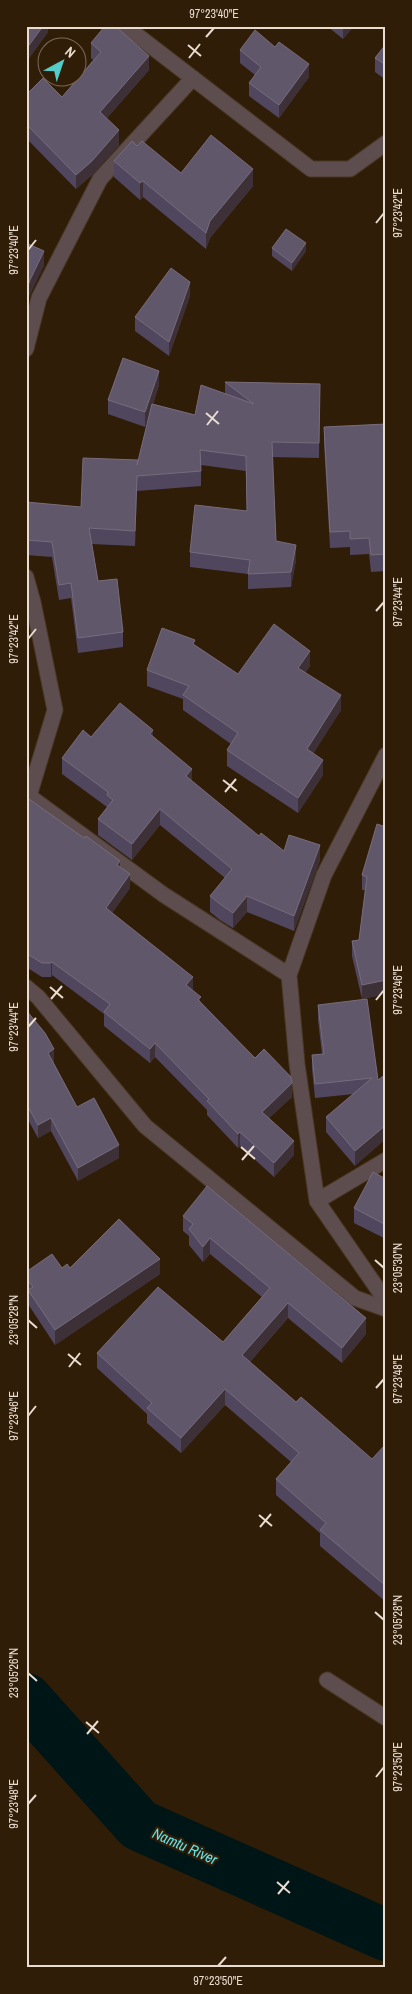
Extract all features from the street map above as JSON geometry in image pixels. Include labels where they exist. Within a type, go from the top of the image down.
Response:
[{"type":"street","points":[[125,26],[311,170],[350,169],[386,143]]},
{"type":"street","points":[[26,349],[40,298],[100,180],[193,78]]},
{"type":"street","points":[[26,578],[33,602],[55,710],[29,796],[164,895],[289,975]]},
{"type":"street","points":[[386,755],[324,875],[289,975],[297,1064],[317,1201],[386,1301]]},
{"type":"street","points":[[26,987],[49,1011],[145,1126],[355,1298],[386,1309]]},
{"type":"street","points":[[317,1201],[386,1160]]},
{"type":"street","points":[[327,1680],[386,1718]]},
{"type":"building","points":[[26,26],[43,26],[27,48],[26,48]]},
{"type":"building","points":[[105,26],[115,26],[149,56],[100,112],[119,130],[92,161],[76,175],[26,124],[26,95],[38,83],[38,88],[53,88],[62,97],[70,88],[88,88],[88,67],[101,52],[91,43]]},
{"type":"building","points":[[255,30],[275,47],[279,42],[309,64],[279,105],[249,83],[261,67],[240,50]]},
{"type":"building","points":[[386,44],[386,65],[375,58]]},
{"type":"building","points":[[211,135],[253,169],[210,221],[206,233],[143,181],[140,183],[114,161],[132,141],[137,146],[142,141],[181,173]]},
{"type":"building","points":[[286,229],[306,243],[292,263],[272,248]]},
{"type":"building","points":[[26,243],[44,251],[26,292]]},
{"type":"building","points":[[171,268],[190,282],[169,342],[135,317]]},
{"type":"building","points":[[123,358],[159,371],[145,412],[108,400]]},
{"type":"building","points":[[225,382],[320,384],[319,443],[272,442],[276,541],[296,545],[291,572],[248,574],[250,560],[190,552],[195,505],[247,511],[246,456],[200,450],[201,471],[137,476],[135,531],[89,528],[98,581],[117,579],[123,632],[78,638],[71,583],[59,585],[52,542],[26,540],[26,502],[81,507],[83,458],[138,460],[137,465],[152,404],[195,415],[201,385],[254,404]]},
{"type":"building","points":[[386,424],[386,554],[371,555],[369,538],[350,539],[350,531],[330,532],[324,427]]},
{"type":"building","points":[[274,624],[310,651],[298,668],[341,695],[307,749],[323,760],[298,798],[227,750],[238,733],[183,695],[189,686],[147,670],[162,628],[195,640],[193,644],[238,674]]},
{"type":"building","points":[[120,703],[153,730],[150,734],[192,769],[186,776],[259,836],[261,833],[284,851],[289,835],[320,845],[294,916],[247,896],[233,913],[220,904],[210,896],[232,869],[160,809],[132,844],[98,819],[113,800],[107,795],[108,792],[62,758],[83,730],[91,737]]},
{"type":"building","points":[[26,797],[84,838],[86,836],[120,861],[117,865],[130,874],[106,908],[193,977],[186,985],[201,997],[198,1000],[255,1058],[264,1049],[291,1077],[292,1083],[262,1112],[294,1141],[274,1163],[240,1132],[238,1134],[207,1101],[209,1099],[155,1043],[150,1049],[104,1012],[110,1004],[52,962],[42,963],[26,953]]},
{"type":"building","points":[[377,824],[386,827],[386,980],[362,985],[352,941],[359,940],[367,877],[362,875]]},
{"type":"building","points":[[367,999],[378,1080],[386,1074],[386,1125],[355,1151],[326,1117],[372,1078],[315,1084],[312,1055],[324,1054],[318,1005]]},
{"type":"building","points":[[26,1010],[45,1033],[54,1049],[48,1053],[77,1107],[94,1098],[119,1145],[78,1168],[51,1118],[38,1125],[26,1103]]},
{"type":"building","points":[[373,1172],[386,1179],[386,1225],[354,1208]]},
{"type":"building","points":[[207,1186],[366,1318],[342,1348],[288,1303],[242,1355],[296,1402],[301,1397],[372,1459],[386,1444],[386,1586],[320,1530],[326,1523],[276,1479],[299,1453],[225,1389],[181,1438],[147,1408],[152,1403],[97,1353],[158,1287],[223,1342],[270,1288],[210,1238],[203,1247],[189,1229],[193,1224],[183,1216]]},
{"type":"building","points":[[119,1219],[160,1259],[55,1330],[28,1290],[33,1287],[26,1278],[26,1272],[52,1254],[62,1268],[67,1264],[70,1268]]},
{"type":"waterway","name":"Namtu River","points":[[26,1699],[139,1825],[386,1935]]}]
